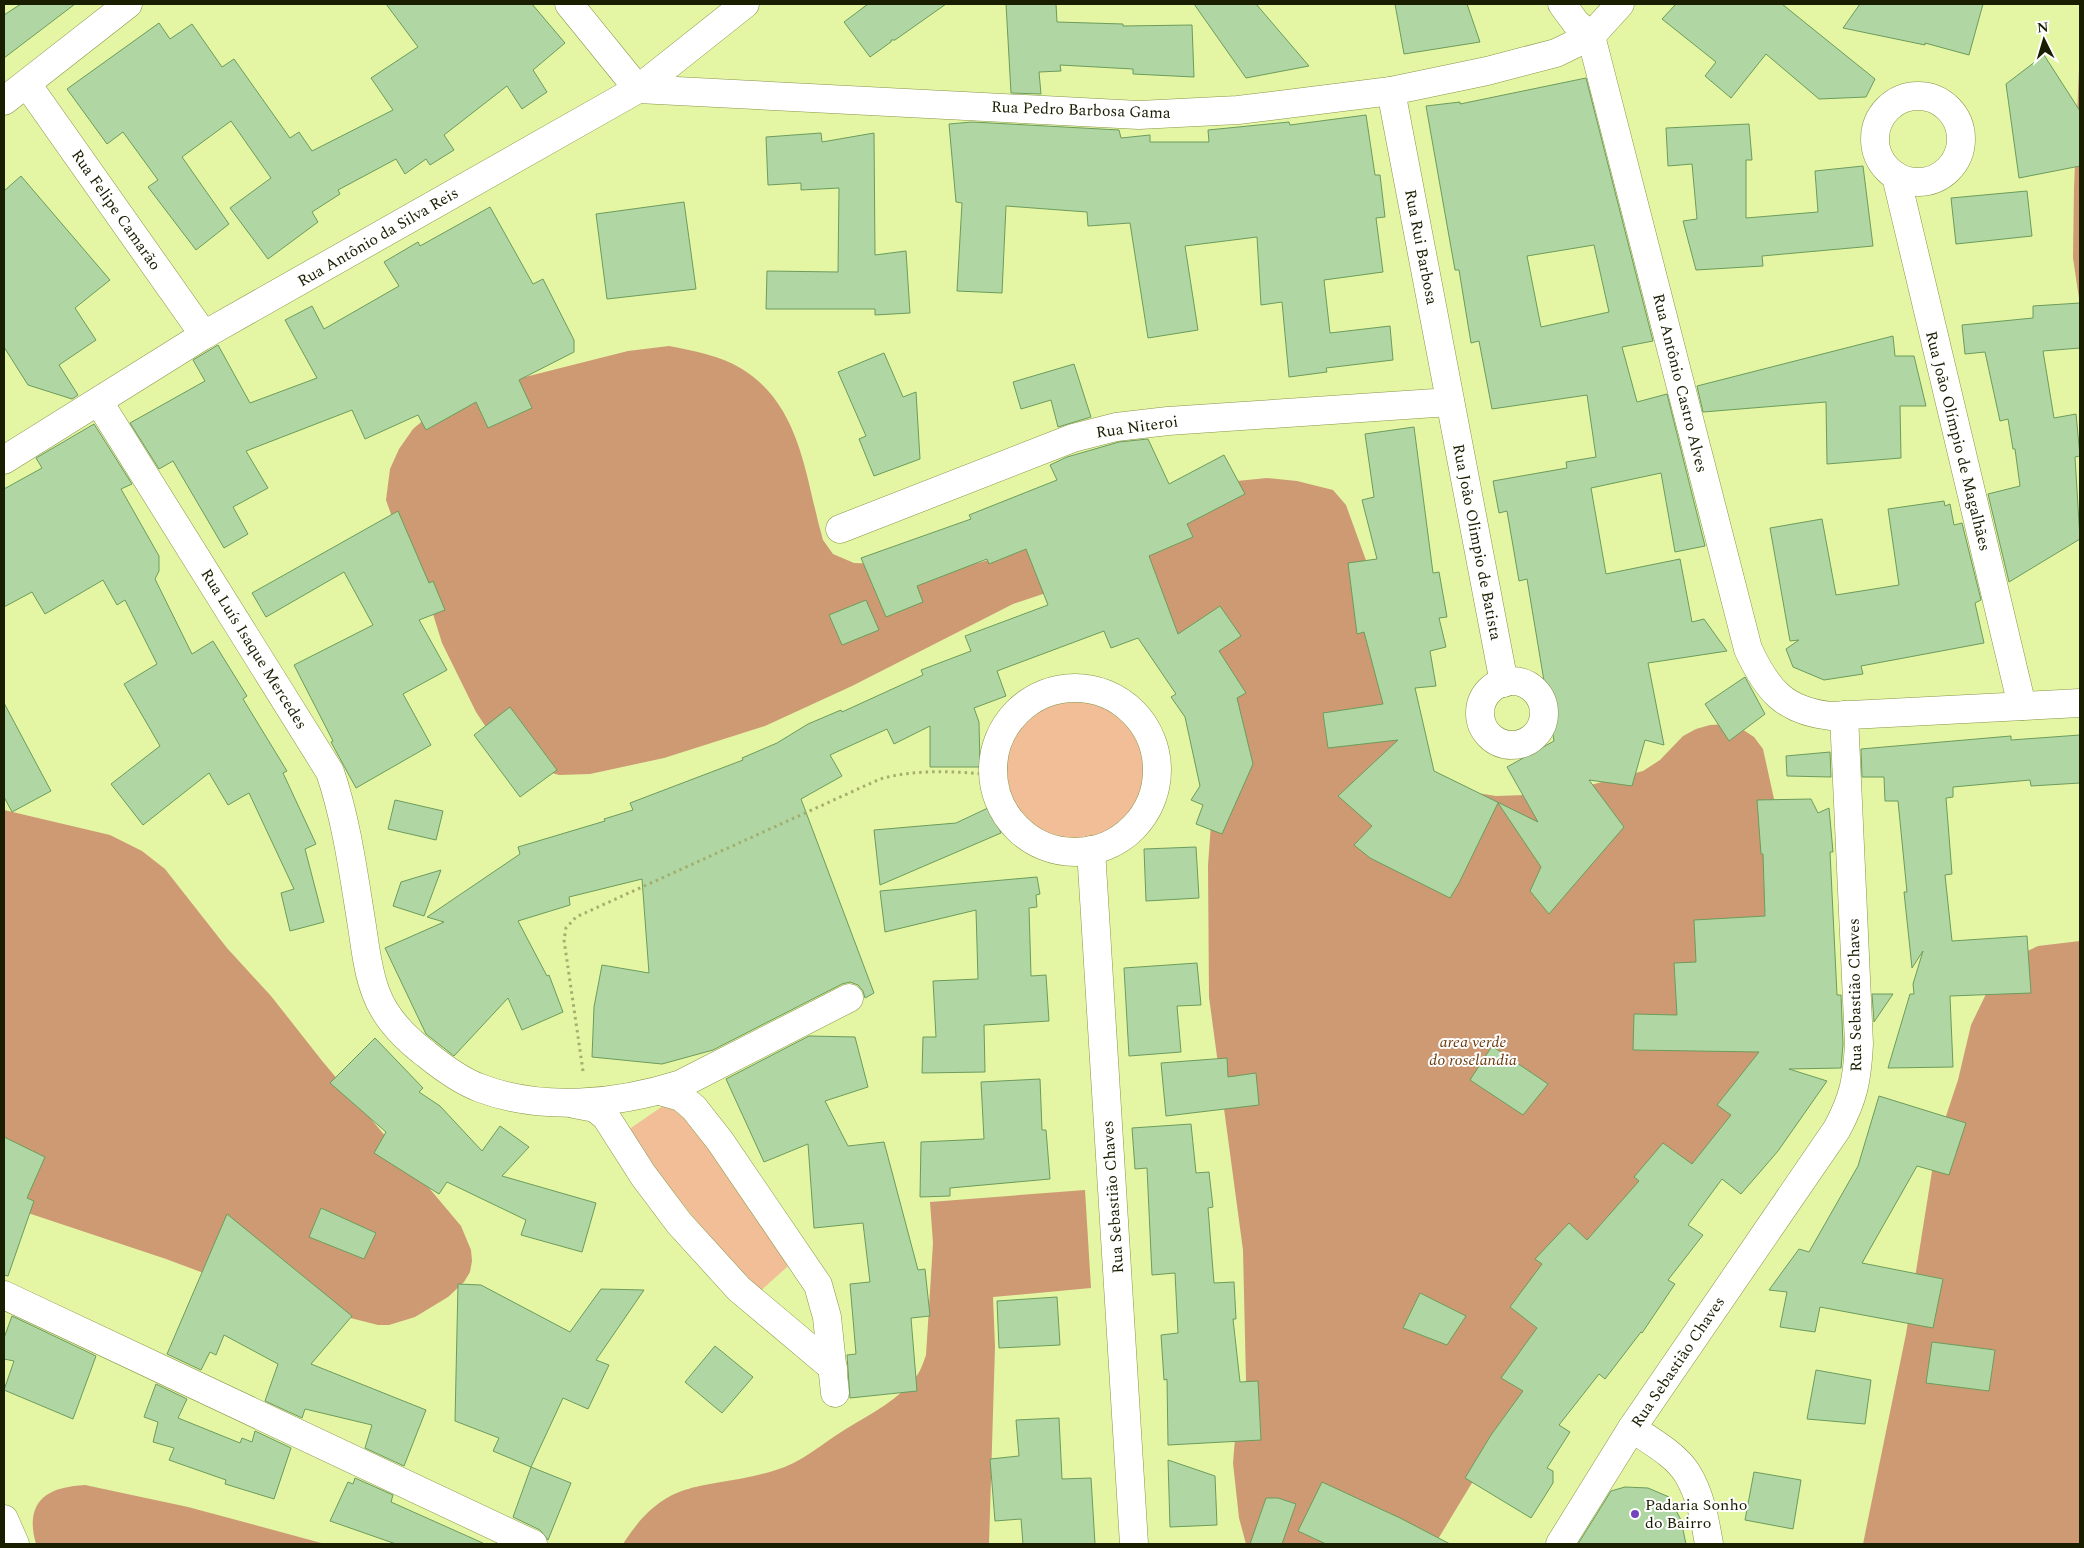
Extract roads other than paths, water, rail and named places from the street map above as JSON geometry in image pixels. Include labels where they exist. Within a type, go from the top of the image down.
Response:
[{"type":"street","points":[[4,101],[128,4]]},
{"type":"street","points":[[569,4],[638,89]]},
{"type":"street","name":"Rua Antônio da Silva Reis","points":[[4,460],[204,335],[638,89],[745,4]]},
{"type":"street","points":[[1562,4],[1576,23],[1591,36]]},
{"type":"street","name":"Rua Pedro Barbosa Gama","points":[[638,89],[1139,115],[1238,110],[1391,91],[1487,71],[1556,53],[1591,36],[1620,4]]},
{"type":"street","name":"Rua Antônio Castro Alves","points":[[1591,36],[1748,649],[1766,683],[1778,697],[1794,707],[1812,714],[1844,715]]},
{"type":"street","name":"Rua Felipe Camarão","points":[[27,84],[204,335]]},
{"type":"street","name":"Rua Rui Barbosa","points":[[1391,91],[1450,402]]},
{"type":"street","name":"Rua João Olímpio de Magalhães","points":[[1896,176],[2022,706]]},
{"type":"street","name":"Rua Luís Isaque Mercedes","points":[[99,402],[330,772],[346,832],[368,967],[376,995],[392,1022],[412,1043],[436,1063],[480,1088],[524,1098],[572,1104]]},
{"type":"street","name":"Rua Niteroi","points":[[840,530],[1074,438],[1116,427],[1178,420],[1450,402]]},
{"type":"street","name":"Rua João Olimpio de Batista","points":[[1450,402],[1504,682]]},
{"type":"street","points":[[1066,689],[1091,690],[1102,693],[1124,706],[1142,723],[1153,745],[1157,770],[1153,794],[1142,816],[1125,835],[1109,844],[1091,850],[1079,852],[1056,850],[1025,835],[1012,823],[1002,808],[997,798],[992,776],[995,751],[1004,728],[1020,709],[1041,696],[1066,689]]},
{"type":"street","points":[[1844,715],[2080,703]]},
{"type":"street","name":"Rua Sebastião Chaves","points":[[1560,1544],[1632,1428],[1837,1129],[1851,1102],[1857,1078],[1859,1044],[1844,715]]},
{"type":"street","name":"Rua Sebastião Chaves","points":[[1091,850],[1134,1544]]},
{"type":"street","points":[[572,1104],[660,1091],[698,1077],[848,998]]},
{"type":"street","points":[[572,1104],[595,1108],[606,1117],[643,1175],[679,1223],[739,1289],[834,1380],[824,1304],[812,1274],[743,1178],[720,1141],[694,1108],[681,1097],[660,1091]]},
{"type":"street","points":[[4,1295],[533,1544]]},
{"type":"street","points":[[1632,1428],[1668,1454],[1686,1472],[1698,1495],[1710,1544]]},
{"type":"street","points":[[4,1519],[15,1544]]},
{"type":"place","name":"Padaria Sonho do Bairro","points":[[1635,1514]]},
{"type":"park label","name":"area verde do roselandia","points":[[1473,1051]]}]
